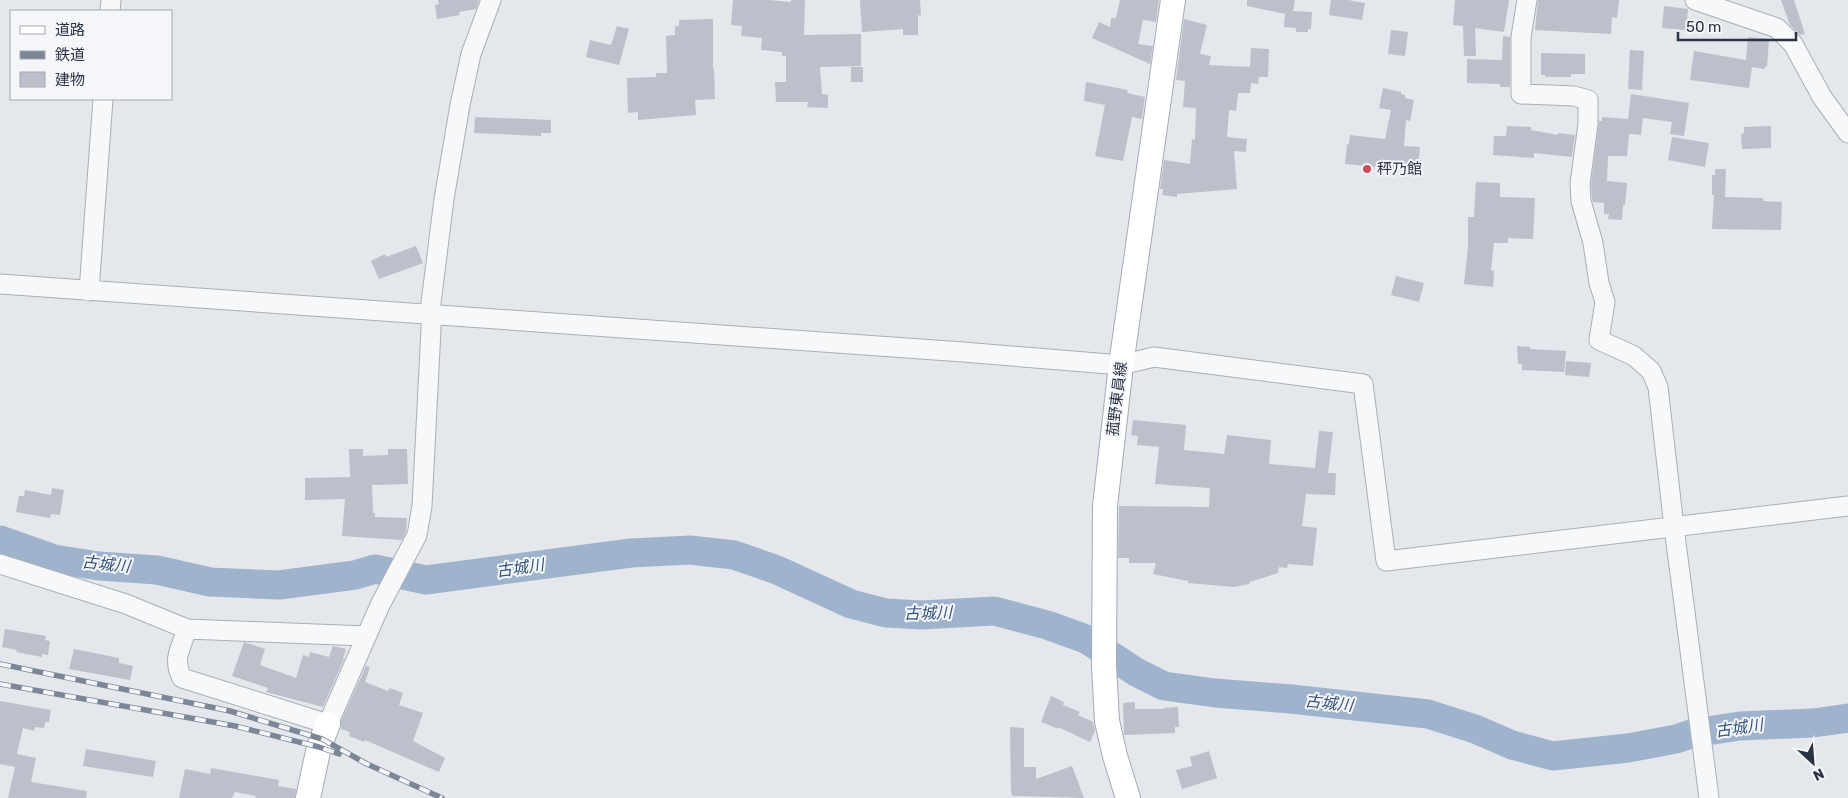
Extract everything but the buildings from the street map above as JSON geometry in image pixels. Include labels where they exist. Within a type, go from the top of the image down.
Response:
[{"type":"main road","name":"菰野東員線","points":[[1128,798],[1115,756],[1108,721],[1104,666],[1105,506],[1121,365],[1173,0]]},
{"type":"main road","points":[[308,798],[319,747],[328,724]]},
{"type":"street","points":[[187,629],[177,659],[177,668],[182,678],[328,724],[366,636],[417,535],[422,506],[431,303],[444,199],[471,54],[491,0]]},
{"type":"street","points":[[1527,0],[1521,37],[1521,94],[1574,96],[1588,100],[1588,124],[1580,184],[1581,201],[1593,243],[1599,283],[1605,302],[1599,340],[1634,356],[1651,371],[1658,387],[1709,798]]},
{"type":"street","points":[[1695,0],[1776,28],[1793,44],[1822,97],[1848,133]]},
{"type":"street","points":[[89,291],[103,100]]},
{"type":"street","points":[[0,284],[431,313],[1121,365],[1154,357],[1363,384],[1386,561],[1848,506]]},
{"type":"street","points":[[0,564],[126,604],[187,629],[366,636]]},
{"type":"waterway","name":"古城川","points":[[0,540],[54,559],[99,566],[157,570],[210,582],[279,585],[355,575],[375,569],[426,580],[631,553],[690,550],[734,555],[777,570],[851,604],[886,613],[922,615],[994,611],[1047,625],[1086,639],[1136,672],[1164,686],[1215,693],[1428,714],[1475,729],[1512,745],[1553,756],[1628,748],[1676,739],[1694,733],[1740,726],[1813,723],[1848,718]]},
{"type":"railway","points":[[0,664],[230,711],[322,739],[367,764],[442,798]]},
{"type":"railway","points":[[0,684],[235,726],[319,747],[339,754]]},
{"type":"place","name":"秤乃館","points":[[1367,169]]}]
